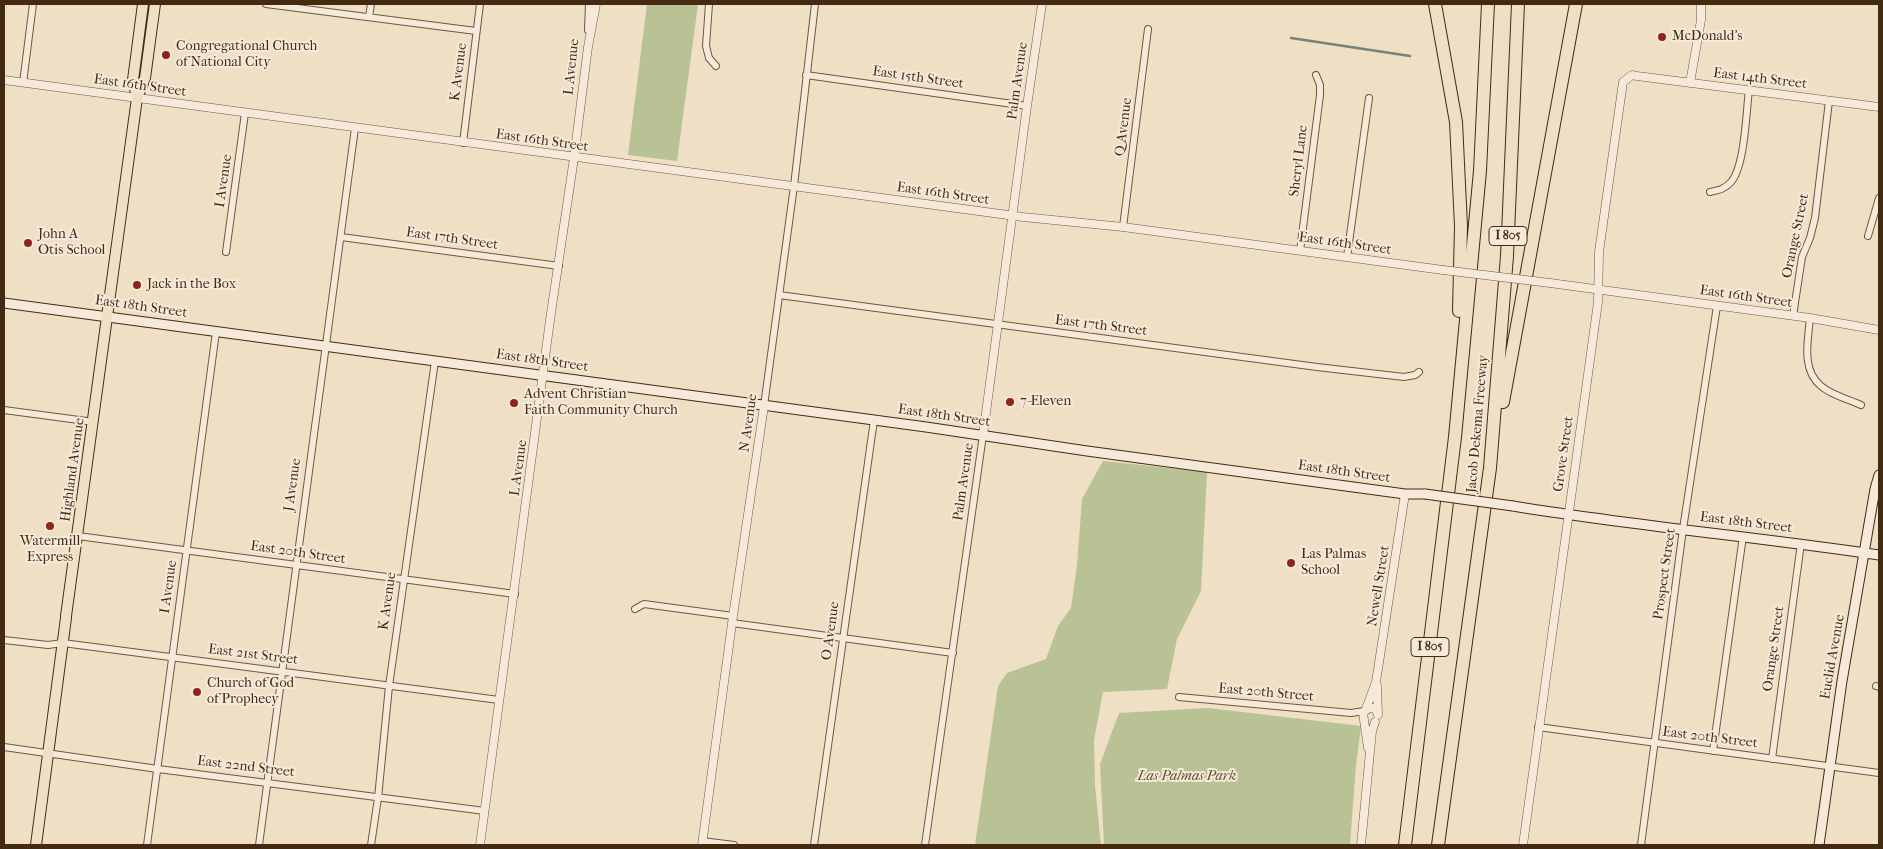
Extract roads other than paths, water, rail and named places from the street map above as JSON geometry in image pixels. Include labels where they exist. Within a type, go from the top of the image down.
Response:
[{"type":"highway","points":[[1436,4],[1456,122],[1461,226],[1454,386],[1454,448]]},
{"type":"highway","name":"Jacob Dekema Freeway","points":[[1406,845],[1454,448],[1480,171],[1488,4]]},
{"type":"highway","name":"Jacob Dekema Freeway","points":[[1438,845],[1490,468],[1507,256],[1518,4]]},
{"type":"highway","points":[[1490,468],[1576,4]]},
{"type":"main road","name":"Highland Avenue","points":[[137,98],[133,80],[143,4]]},
{"type":"main road","name":"Highland Avenue","points":[[36,845],[137,98],[145,78],[155,4]]},
{"type":"main road","name":"East 18th Street","points":[[4,303],[874,420],[1092,452],[1405,494],[1425,494],[1568,515],[1801,543],[1879,555]]},
{"type":"main road","name":"Euclid Avenue","points":[[1819,845],[1842,681],[1879,475]]},
{"type":"street","points":[[23,83],[33,4]]},
{"type":"street","points":[[266,4],[476,31]]},
{"type":"street","points":[[369,17],[371,4]]},
{"type":"street","name":"K Avenue","points":[[463,143],[480,4]]},
{"type":"street","name":"L Avenue","points":[[480,845],[574,158],[588,47],[589,4]]},
{"type":"street","points":[[588,47],[596,4]]},
{"type":"street","points":[[709,4],[706,46],[709,58],[716,66]]},
{"type":"street","name":"N Avenue","points":[[702,843],[794,186],[815,4]]},
{"type":"street","name":"Palm Avenue","points":[[925,845],[1042,4]]},
{"type":"street","points":[[1690,83],[1701,20],[1701,4]]},
{"type":"street","name":"Q Avenue","points":[[1123,228],[1148,29]]},
{"type":"street","name":"East 15th Street","points":[[806,75],[1027,106]]},
{"type":"street","name":"Sheryl Lane","points":[[1300,251],[1320,95],[1320,85],[1316,75]]},
{"type":"street","name":"Grove Street","points":[[1523,845],[1599,290],[1599,252],[1623,82],[1632,75],[1637,76]]},
{"type":"street","name":"East 14th Street","points":[[1637,76],[1879,107]]},
{"type":"street","name":"East 16th Street","points":[[4,80],[1013,216],[1123,228],[1550,283],[1810,318],[1879,330]]},
{"type":"street","points":[[1710,192],[1723,190],[1732,182],[1740,167],[1749,90]]},
{"type":"street","points":[[1347,257],[1369,98]]},
{"type":"street","name":"Orange Street","points":[[1793,316],[1802,257],[1816,218],[1829,101]]},
{"type":"street","name":"I Avenue","points":[[226,252],[245,113]]},
{"type":"street","name":"J Avenue","points":[[259,845],[355,128]]},
{"type":"street","points":[[1868,236],[1879,198]]},
{"type":"street","name":"East 17th Street","points":[[341,237],[559,266]]},
{"type":"street","name":"East 17th Street","points":[[779,295],[1317,368],[1404,377],[1415,375],[1419,372]]},
{"type":"street","name":"Prospect Street","points":[[1641,845],[1683,529],[1717,306]]},
{"type":"street","points":[[1810,318],[1807,359],[1810,372],[1824,388],[1861,405]]},
{"type":"street","name":"I Avenue","points":[[147,845],[216,332]]},
{"type":"street","name":"K Avenue","points":[[370,845],[378,798],[389,686],[403,579],[435,361]]},
{"type":"street","points":[[4,410],[94,422]]},
{"type":"street","name":"O Avenue","points":[[814,845],[874,420]]},
{"type":"street","name":"Newell Street","points":[[1362,845],[1369,752],[1372,731],[1378,717],[1376,682],[1405,494]]},
{"type":"street","name":"East 20th Street","points":[[78,536],[515,594]]},
{"type":"street","points":[[1713,751],[1743,536]]},
{"type":"street","name":"Orange Street","points":[[1772,759],[1801,543]]},
{"type":"street","points":[[635,609],[644,604],[843,638],[953,653]]},
{"type":"street","name":"East 21st Street","points":[[4,640],[48,644],[63,643],[499,700]]},
{"type":"street","name":"Newell Street","points":[[1369,752],[1365,721],[1362,715],[1376,682]]},
{"type":"street","name":"East 20th Street","points":[[1178,698],[1350,713],[1365,710]]},
{"type":"street","points":[[1365,710],[1374,708],[1377,712]]},
{"type":"street","name":"East 20th Street","points":[[1350,713],[1365,721]]},
{"type":"street","points":[[1365,721],[1370,724],[1375,722]]},
{"type":"street","name":"East 20th Street","points":[[1538,727],[1654,744],[1879,772]]},
{"type":"street","name":"East 22nd Street","points":[[4,747],[485,811]]},
{"type":"street","points":[[702,843],[734,845]]},
{"type":"waterway","points":[[1291,38],[1410,56]]},
{"type":"place","name":"McDonald's","points":[[1662,37]]},
{"type":"place","name":"Congregational Church of National City","points":[[166,55]]},
{"type":"place","name":"John A Otis School","points":[[28,243]]},
{"type":"place","name":"Jack in the Box","points":[[137,285]]},
{"type":"place","name":"7-Eleven","points":[[1010,402]]},
{"type":"place","name":"Advent Christian Faith Community Church","points":[[514,403]]},
{"type":"place","name":"Watermill Express","points":[[50,526]]},
{"type":"place","name":"Las Palmas School","points":[[1291,563]]},
{"type":"place","name":"Church of God of Prophecy","points":[[197,692]]},
{"type":"park label","name":"Las Palmas Park","points":[[1187,777]]}]
